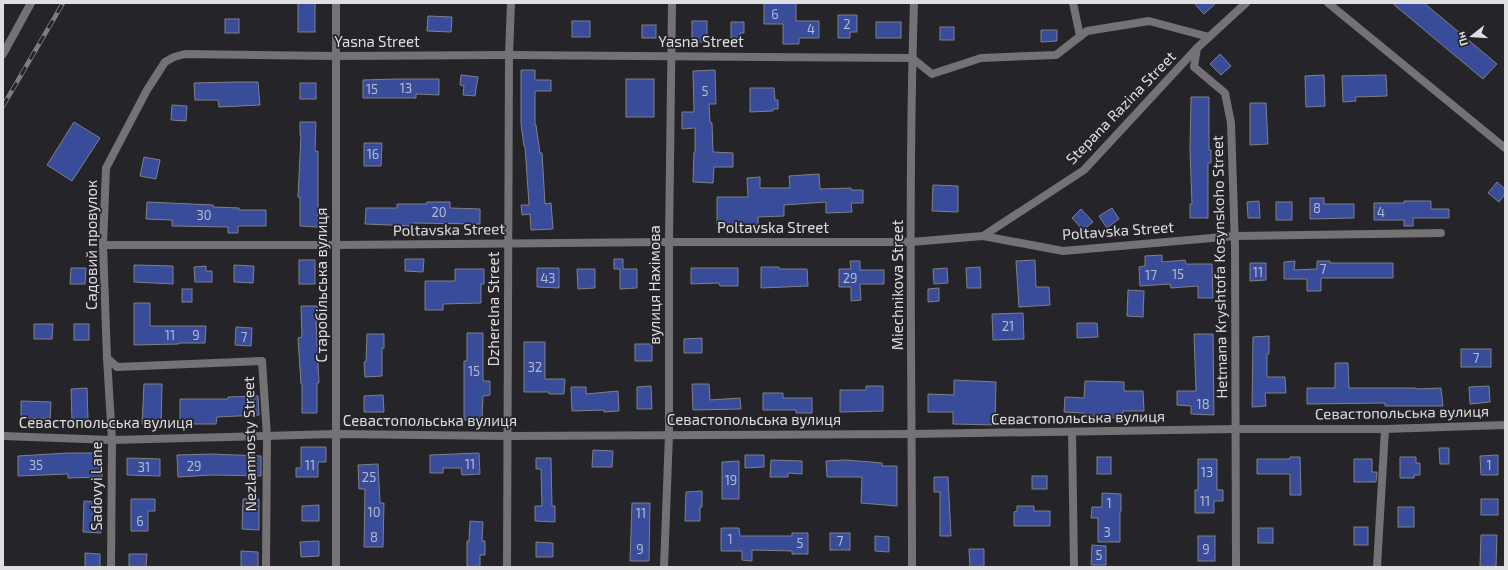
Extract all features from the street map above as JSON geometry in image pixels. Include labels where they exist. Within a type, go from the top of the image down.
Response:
[{"type":"street","points":[[3,54],[31,3]]},
{"type":"street","name":"Старобільська вулиця","points":[[336,3],[336,567]]},
{"type":"street","name":"Dzherelna Street","points":[[508,567],[510,3]]},
{"type":"street","name":"вулиця Нахімова","points":[[664,567],[668,434],[672,3]]},
{"type":"street","name":"Miechnikova Street","points":[[912,567],[911,242],[912,58],[914,3]]},
{"type":"street","points":[[1073,3],[1080,36]]},
{"type":"street","points":[[1197,48],[1246,3]]},
{"type":"street","points":[[1328,3],[1505,148]]},
{"type":"street","points":[[912,58],[932,74],[981,58],[1056,55],[1087,31],[1149,21],[1209,37]]},
{"type":"street","name":"Hetmana Kryshtofa Kosynskoho Street","points":[[1197,48],[1194,67],[1225,93],[1231,123],[1235,236],[1236,567]]},
{"type":"street","name":"Stepana Razina Street","points":[[983,236],[1084,170],[1197,48]]},
{"type":"street","name":"Yasna Street","points":[[174,57],[185,54],[912,58]]},
{"type":"street","name":"Садовий провулок","points":[[107,358],[103,245],[106,168],[147,90],[165,62],[174,57]]},
{"type":"street","name":"Poltavska Street","points":[[103,245],[911,242],[983,236],[1063,251],[1235,236],[1441,233]]},
{"type":"street","name":"Nezlamnosty Street","points":[[107,358],[117,367],[262,361],[267,436],[266,567]]},
{"type":"street","name":"Sadovyi Lane","points":[[107,358],[112,440],[111,567]]},
{"type":"street","name":"Севастопольська вулиця","points":[[3,436],[112,440],[336,434],[508,436],[668,434],[912,434],[1236,429],[1386,429],[1505,425]]},
{"type":"street","points":[[1377,567],[1386,429]]},
{"type":"street","points":[[1072,432],[1074,567]]},
{"type":"building","points":[[298,3],[315,3],[315,32],[298,32]]},
{"type":"building","points":[[764,3],[796,3],[796,21],[819,21],[819,38],[799,38],[799,44],[783,44],[783,24],[764,24]]},
{"type":"building","points":[[1194,3],[1216,3],[1204,14]]},
{"type":"building","points":[[1392,3],[1424,3],[1497,64],[1483,79]]},
{"type":"building","points":[[838,15],[857,15],[857,32],[850,32],[850,38],[838,38]]},
{"type":"building","points":[[428,16],[452,17],[451,32],[427,31]]},
{"type":"building","points":[[225,19],[239,19],[239,33],[225,33]]},
{"type":"building","points":[[572,21],[590,21],[590,37],[572,37]]},
{"type":"building","points":[[692,21],[707,21],[707,42],[692,42]]},
{"type":"building","points":[[731,22],[744,22],[744,33],[740,33],[740,38],[731,38]]},
{"type":"building","points":[[876,22],[901,22],[901,38],[876,38]]},
{"type":"building","points":[[642,25],[656,25],[656,38],[642,38]]},
{"type":"building","points":[[940,27],[954,27],[954,40],[940,40]]},
{"type":"building","points":[[1041,30],[1057,30],[1057,41],[1041,42]]},
{"type":"building","points":[[1220,54],[1231,66],[1221,75],[1210,64]]},
{"type":"building","points":[[521,70],[535,70],[535,80],[551,80],[551,91],[535,91],[535,125],[540,153],[542,153],[545,204],[551,203],[553,229],[531,230],[530,214],[522,215],[521,205],[529,205],[525,146],[521,124]]},
{"type":"building","points":[[715,70],[716,104],[709,104],[710,122],[712,123],[713,152],[733,153],[733,167],[714,167],[713,183],[693,182],[695,128],[682,129],[682,112],[694,112],[693,71]]},
{"type":"building","points":[[461,75],[478,77],[475,96],[463,95],[464,86],[460,85]]},
{"type":"building","points":[[1324,75],[1325,106],[1306,107],[1305,76]]},
{"type":"building","points":[[1386,75],[1387,96],[1355,97],[1356,101],[1343,102],[1342,76]]},
{"type":"building","points":[[439,79],[439,95],[416,94],[416,98],[363,98],[363,80]]},
{"type":"building","points":[[626,79],[654,79],[654,117],[626,117]]},
{"type":"building","points":[[258,82],[260,105],[219,107],[218,100],[195,100],[194,83]]},
{"type":"building","points":[[300,83],[316,83],[316,99],[300,99]]},
{"type":"building","points":[[750,88],[774,88],[775,100],[778,100],[778,109],[773,109],[773,111],[750,112]]},
{"type":"building","points":[[1191,97],[1209,97],[1209,150],[1211,150],[1211,163],[1208,163],[1208,218],[1190,218],[1190,204],[1192,204],[1190,150]]},
{"type":"building","points":[[1250,103],[1266,103],[1268,144],[1250,145]]},
{"type":"building","points":[[172,105],[187,106],[186,121],[171,120]]},
{"type":"building","points":[[74,122],[100,138],[72,181],[47,165]]},
{"type":"building","points":[[300,122],[316,122],[315,151],[318,151],[318,227],[300,226],[300,197],[298,197],[301,135]]},
{"type":"building","points":[[364,143],[382,143],[381,166],[364,166]]},
{"type":"building","points":[[144,157],[160,160],[156,179],[140,176]]},
{"type":"building","points":[[819,174],[820,189],[851,188],[851,190],[863,190],[863,203],[851,203],[852,212],[826,213],[826,202],[784,205],[784,216],[758,217],[758,232],[747,232],[748,225],[717,225],[717,197],[748,197],[747,178],[760,177],[760,188],[790,188],[789,176]]},
{"type":"building","points":[[1497,182],[1505,189],[1505,194],[1499,202],[1488,193]]},
{"type":"building","points":[[933,185],[958,186],[958,212],[932,211]]},
{"type":"building","points":[[1310,198],[1324,198],[1324,204],[1354,204],[1354,218],[1310,219]]},
{"type":"building","points":[[1259,201],[1260,218],[1248,218],[1247,202]]},
{"type":"building","points":[[1404,201],[1431,201],[1431,209],[1449,209],[1449,218],[1413,218],[1413,226],[1404,226],[1404,220],[1374,220],[1374,203],[1404,203]]},
{"type":"building","points":[[147,202],[213,205],[213,207],[239,208],[239,210],[266,210],[266,226],[238,226],[238,233],[228,233],[228,227],[172,226],[172,220],[146,219]]},
{"type":"building","points":[[427,202],[450,202],[450,208],[480,209],[480,224],[413,223],[413,226],[365,224],[366,208],[397,208],[397,204],[427,204]]},
{"type":"building","points":[[1276,202],[1292,202],[1292,220],[1276,220]]},
{"type":"building","points":[[1112,208],[1119,219],[1107,228],[1099,216]]},
{"type":"building","points":[[1081,209],[1093,222],[1083,230],[1072,218]]},
{"type":"building","points":[[1162,255],[1162,262],[1185,260],[1186,264],[1212,264],[1213,298],[1198,298],[1198,286],[1171,288],[1170,284],[1140,286],[1139,267],[1145,266],[1145,256]]},
{"type":"building","points":[[405,259],[424,259],[423,272],[405,271]]},
{"type":"building","points":[[614,259],[623,259],[623,269],[637,269],[637,288],[620,289],[620,269],[614,269]]},
{"type":"building","points":[[299,260],[315,260],[315,284],[299,284]]},
{"type":"building","points":[[1035,260],[1036,287],[1049,287],[1050,305],[1019,307],[1016,261]]},
{"type":"building","points":[[850,261],[860,261],[860,270],[884,270],[884,284],[860,284],[861,300],[851,301],[851,287],[839,287],[839,269],[851,269]]},
{"type":"building","points":[[1295,261],[1294,270],[1317,269],[1317,261],[1330,261],[1330,263],[1393,263],[1393,278],[1321,278],[1321,291],[1307,291],[1307,279],[1284,279],[1284,262]]},
{"type":"building","points":[[1250,263],[1266,263],[1266,280],[1250,281]]},
{"type":"building","points":[[134,265],[173,266],[173,284],[134,282]]},
{"type":"building","points":[[234,265],[254,266],[253,283],[234,282]]},
{"type":"building","points":[[206,266],[206,271],[212,271],[212,282],[195,282],[194,267]]},
{"type":"building","points":[[761,267],[779,267],[779,269],[807,269],[808,286],[761,288]]},
{"type":"building","points":[[980,267],[981,288],[967,288],[966,268]]},
{"type":"building","points":[[71,268],[86,268],[85,284],[70,284]]},
{"type":"building","points":[[537,268],[559,268],[559,288],[537,287]]},
{"type":"building","points":[[691,268],[738,268],[738,286],[720,286],[719,283],[691,284]]},
{"type":"building","points":[[947,268],[948,283],[934,284],[933,269]]},
{"type":"building","points":[[455,269],[484,269],[484,284],[481,284],[481,303],[443,304],[443,310],[425,310],[425,281],[455,281]]},
{"type":"building","points":[[577,269],[595,269],[595,288],[578,289]]},
{"type":"building","points":[[939,288],[939,301],[928,302],[928,289]]},
{"type":"building","points":[[182,289],[192,289],[192,302],[182,302]]},
{"type":"building","points":[[1128,290],[1144,291],[1143,317],[1127,316]]},
{"type":"building","points":[[134,303],[150,303],[150,326],[206,326],[205,343],[134,345]]},
{"type":"building","points":[[301,306],[317,306],[318,321],[316,321],[319,383],[317,383],[317,413],[302,413],[302,384],[298,338],[302,337]]},
{"type":"building","points":[[1023,313],[1024,339],[993,340],[992,314]]},
{"type":"building","points":[[1077,323],[1097,323],[1098,337],[1077,338]]},
{"type":"building","points":[[34,324],[53,324],[52,339],[34,339]]},
{"type":"building","points":[[74,324],[89,324],[89,340],[74,340]]},
{"type":"building","points":[[236,327],[252,328],[251,346],[235,345]]},
{"type":"building","points":[[467,333],[483,333],[483,381],[490,381],[490,395],[483,396],[482,420],[464,420],[464,361],[467,361]]},
{"type":"building","points":[[367,334],[384,334],[384,348],[382,348],[382,376],[365,377],[364,362],[366,362]]},
{"type":"building","points":[[1194,334],[1213,334],[1214,415],[1191,414],[1191,406],[1177,405],[1177,391],[1196,391]]},
{"type":"building","points":[[1269,336],[1267,377],[1285,377],[1286,393],[1265,393],[1266,406],[1252,407],[1253,337]]},
{"type":"building","points":[[702,338],[702,353],[684,353],[684,339]]},
{"type":"building","points":[[524,342],[545,342],[545,379],[565,379],[564,394],[549,394],[549,392],[524,392]]},
{"type":"building","points":[[635,344],[652,344],[652,361],[635,361]]},
{"type":"building","points":[[1461,349],[1491,349],[1491,367],[1461,367]]},
{"type":"building","points":[[1335,363],[1348,363],[1349,388],[1441,388],[1443,406],[1385,406],[1385,403],[1307,404],[1307,388],[1335,388]]},
{"type":"building","points":[[954,380],[996,382],[995,425],[953,424],[953,412],[928,412],[928,394],[954,395]]},
{"type":"building","points":[[1085,381],[1124,382],[1124,391],[1143,391],[1144,411],[1123,411],[1123,418],[1084,417],[1084,413],[1064,412],[1065,397],[1084,398]]},
{"type":"building","points":[[144,384],[162,384],[161,425],[142,424]]},
{"type":"building","points":[[692,384],[709,384],[710,400],[740,398],[741,409],[693,410]]},
{"type":"building","points":[[651,386],[652,409],[637,409],[637,387]]},
{"type":"building","points":[[866,386],[883,386],[883,411],[840,412],[840,390],[866,390]]},
{"type":"building","points":[[1489,386],[1490,402],[1470,404],[1469,387]]},
{"type":"building","points":[[571,387],[586,387],[586,394],[618,391],[619,411],[572,411]]},
{"type":"building","points":[[87,388],[88,420],[72,421],[71,389]]},
{"type":"building","points":[[763,393],[783,393],[783,398],[812,398],[812,413],[796,413],[796,410],[763,410]]},
{"type":"building","points":[[383,395],[384,412],[364,412],[364,396]]},
{"type":"building","points":[[258,396],[259,415],[217,417],[216,424],[180,424],[180,399],[228,399],[228,397]]},
{"type":"building","points":[[21,401],[51,402],[50,419],[21,418]]},
{"type":"building","points":[[301,447],[326,447],[326,462],[318,462],[318,477],[296,477],[296,468],[301,468]]},
{"type":"building","points":[[1439,448],[1449,448],[1449,464],[1440,464]]},
{"type":"building","points":[[593,450],[613,451],[612,467],[592,467]]},
{"type":"building","points":[[68,453],[102,453],[102,477],[68,478],[68,474],[18,476],[18,456]]},
{"type":"building","points":[[479,453],[480,474],[462,475],[461,468],[443,468],[443,473],[430,473],[430,455]]},
{"type":"building","points":[[211,454],[261,456],[261,476],[212,475],[178,477],[177,455]]},
{"type":"building","points":[[745,455],[764,455],[764,467],[745,468]]},
{"type":"building","points":[[1498,455],[1498,475],[1481,475],[1480,456]]},
{"type":"building","points":[[1097,457],[1111,457],[1111,474],[1097,474]]},
{"type":"building","points":[[1290,457],[1300,457],[1301,495],[1290,495],[1290,474],[1257,474],[1257,459],[1290,459]]},
{"type":"building","points":[[1400,457],[1416,457],[1416,463],[1420,463],[1420,475],[1414,475],[1414,478],[1400,478]]},
{"type":"building","points":[[127,458],[160,459],[160,476],[127,475]]},
{"type":"building","points":[[536,458],[551,458],[552,506],[555,506],[555,522],[535,521],[535,506],[542,506],[541,469],[536,469]]},
{"type":"building","points":[[1198,459],[1217,459],[1217,490],[1223,490],[1223,501],[1214,501],[1214,513],[1195,513],[1195,490],[1198,490]]},
{"type":"building","points":[[1354,459],[1372,459],[1372,472],[1377,472],[1376,482],[1354,482]]},
{"type":"building","points":[[771,460],[802,461],[802,474],[788,473],[788,477],[770,477]]},
{"type":"building","points":[[846,460],[882,463],[882,466],[897,466],[897,506],[861,503],[862,477],[827,477],[826,461]]},
{"type":"building","points":[[739,461],[739,499],[722,499],[722,462]]},
{"type":"building","points":[[378,464],[380,503],[384,503],[383,547],[364,547],[365,489],[359,489],[358,465]]},
{"type":"building","points":[[1032,476],[1047,476],[1047,489],[1032,489]]},
{"type":"building","points":[[934,477],[948,477],[951,536],[940,536],[940,492],[934,492]]},
{"type":"building","points":[[702,491],[700,521],[685,521],[686,492]]},
{"type":"building","points":[[1102,493],[1121,494],[1120,542],[1098,542],[1098,518],[1091,518],[1092,507],[1102,507]]},
{"type":"building","points":[[131,499],[155,499],[155,511],[148,511],[148,531],[131,531]]},
{"type":"building","points":[[243,499],[259,499],[259,530],[242,529]]},
{"type":"building","points":[[1481,499],[1498,499],[1498,515],[1481,515]]},
{"type":"building","points":[[84,501],[101,502],[101,533],[83,532]]},
{"type":"building","points":[[632,503],[650,503],[649,561],[630,561]]},
{"type":"building","points":[[319,505],[319,521],[302,521],[302,506]]},
{"type":"building","points":[[1017,506],[1034,506],[1034,511],[1050,511],[1050,526],[1014,526],[1014,512],[1017,511]]},
{"type":"building","points":[[1398,507],[1414,507],[1414,527],[1398,527]]},
{"type":"building","points":[[470,521],[483,522],[482,541],[485,541],[485,555],[480,555],[480,567],[467,567],[467,541],[469,541]]},
{"type":"building","points":[[1354,527],[1368,527],[1368,545],[1354,545]]},
{"type":"building","points":[[721,528],[739,528],[740,536],[792,536],[792,533],[808,533],[808,554],[792,554],[792,551],[752,550],[752,561],[742,560],[742,551],[721,551]]},
{"type":"building","points":[[1258,528],[1273,528],[1273,543],[1258,543]]},
{"type":"building","points":[[830,533],[850,533],[850,550],[830,550]]},
{"type":"building","points":[[1481,535],[1497,535],[1496,567],[1480,567]]},
{"type":"building","points":[[875,536],[889,537],[889,552],[875,551]]},
{"type":"building","points":[[1198,536],[1215,536],[1215,561],[1198,561]]},
{"type":"building","points":[[319,541],[319,556],[301,557],[300,542]]},
{"type":"building","points":[[536,542],[553,543],[553,557],[536,557]]},
{"type":"building","points":[[1092,545],[1106,546],[1106,565],[1091,565]]},
{"type":"building","points":[[969,549],[984,549],[984,567],[970,567]]},
{"type":"building","points":[[241,551],[258,552],[258,567],[241,567]]},
{"type":"building","points":[[85,553],[100,554],[100,567],[85,567]]},
{"type":"building","points":[[129,554],[147,554],[146,567],[129,567]]},
{"type":"railway","points":[[3,106],[63,3]]}]
